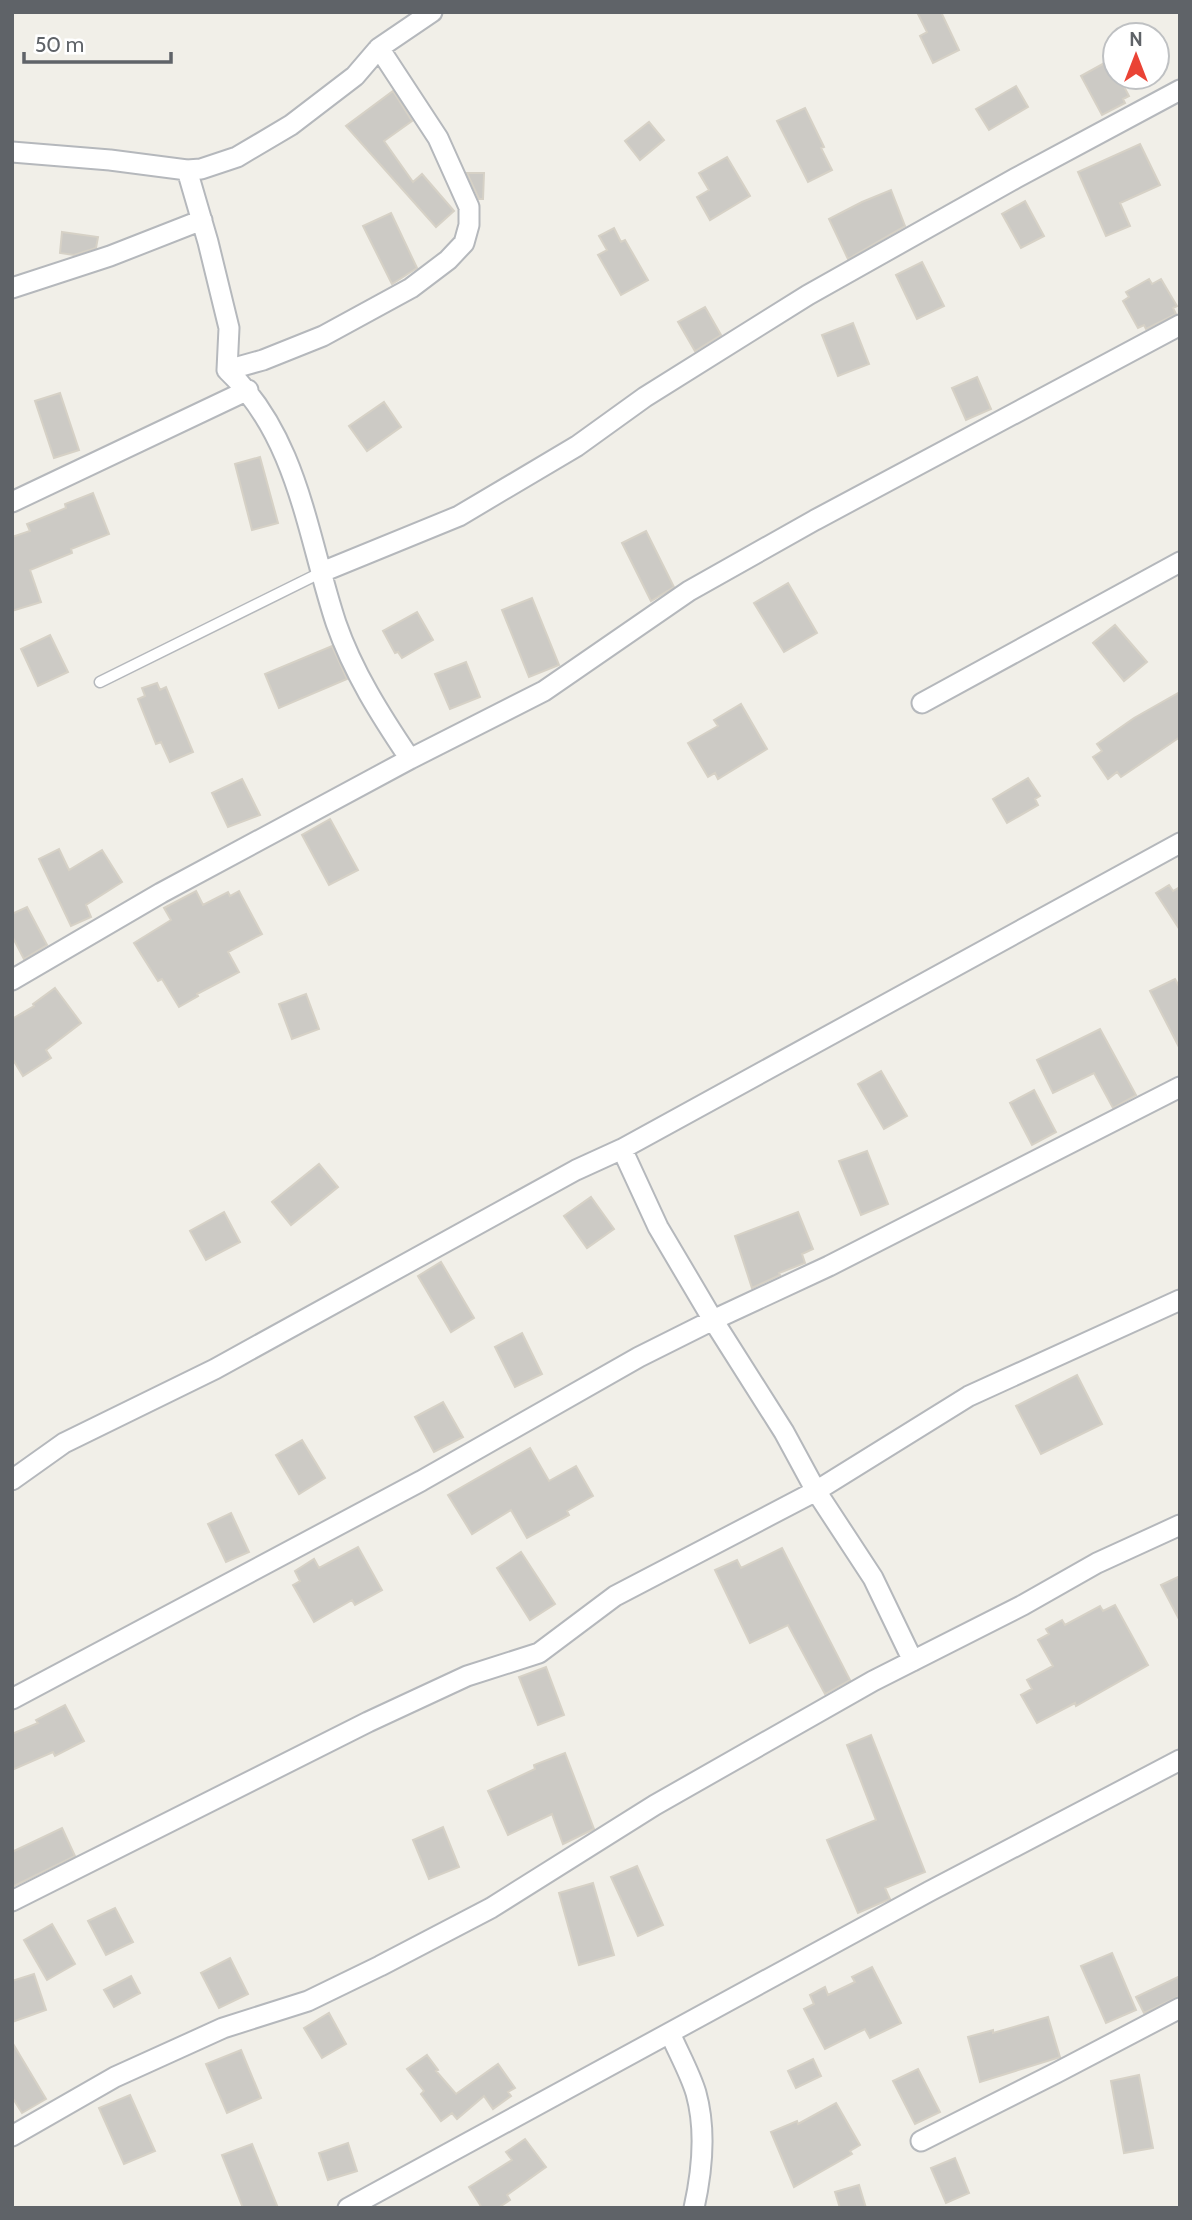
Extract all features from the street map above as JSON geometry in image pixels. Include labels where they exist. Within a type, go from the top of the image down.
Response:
[{"type":"street","points":[[12,152],[187,170],[201,169],[237,157],[291,125],[355,76],[379,48],[423,15]]},
{"type":"street","points":[[227,370],[264,360],[323,336],[400,294],[448,260],[464,243],[469,225],[469,207],[438,138],[379,48]]},
{"type":"street","points":[[322,572],[459,516],[577,446],[645,397],[808,295],[1180,90]]},
{"type":"street","points":[[187,170],[229,328],[227,370],[248,390],[268,420],[284,452],[337,624],[364,687],[410,759]]},
{"type":"street","points":[[12,288],[110,256],[202,220]]},
{"type":"street","points":[[12,981],[161,893],[410,759],[544,691],[689,591],[1180,325]]},
{"type":"street","points":[[12,502],[248,390]]},
{"type":"street","points":[[922,703],[1180,562]]},
{"type":"street","points":[[12,1479],[64,1443],[215,1369],[1180,843]]},
{"type":"street","points":[[12,1699],[421,1481],[639,1357],[829,1266],[1180,1087]]},
{"type":"street","points":[[622,1149],[659,1227],[713,1320],[784,1432],[816,1491],[873,1578],[913,1661]]},
{"type":"street","points":[[12,1901],[467,1675],[539,1653],[615,1596],[816,1491],[969,1396],[1180,1300]]},
{"type":"street","points":[[12,2136],[115,2077],[223,2028],[308,2001],[417,1947],[491,1908],[655,1805],[873,1681],[1023,1605],[1097,1563],[1180,1525]]},
{"type":"street","points":[[348,2208],[930,1891],[1180,1760]]},
{"type":"street","points":[[920,2141],[1180,2008]]},
{"type":"street","points":[[670,2033],[696,2092],[702,2127],[698,2191],[694,2208]]},
{"type":"lane","points":[[100,682],[322,572]]},
{"type":"building","points":[[917,12],[941,12],[959,50],[933,63],[920,36],[927,32]]},
{"type":"building","points":[[1101,65],[1101,91],[1126,91],[1129,96],[1123,99],[1125,103],[1102,115],[1081,76]]},
{"type":"building","points":[[1016,86],[1028,107],[989,130],[976,109]]},
{"type":"building","points":[[393,91],[412,121],[384,141],[413,182],[422,174],[454,211],[436,227],[346,126]]},
{"type":"building","points":[[805,108],[832,170],[808,182],[777,121]]},
{"type":"building","points":[[649,122],[664,140],[640,160],[625,141]]},
{"type":"building","points":[[1140,144],[1160,185],[1120,203],[1130,226],[1106,236],[1078,172]]},
{"type":"building","points":[[727,157],[750,196],[710,220],[697,197],[709,190],[699,173]]},
{"type":"building","points":[[467,173],[484,173],[483,199],[479,199]]},
{"type":"building","points":[[891,190],[905,226],[848,259],[829,219]]},
{"type":"building","points":[[1025,201],[1044,236],[1021,248],[1002,214]]},
{"type":"building","points":[[391,213],[417,268],[392,284],[363,226]]},
{"type":"building","points":[[614,228],[621,242],[625,240],[648,280],[621,295],[598,255],[607,250],[599,236]]},
{"type":"building","points":[[62,232],[98,237],[96,248],[74,255],[60,253]]},
{"type":"building","points":[[922,262],[944,306],[917,319],[896,275]]},
{"type":"building","points":[[1149,279],[1152,284],[1161,279],[1177,306],[1173,308],[1176,314],[1146,329],[1144,325],[1138,328],[1123,301],[1129,297],[1126,292]]},
{"type":"building","points":[[705,307],[721,335],[695,351],[678,322]]},
{"type":"building","points":[[853,323],[869,364],[838,376],[822,335]]},
{"type":"building","points":[[977,377],[991,409],[966,420],[952,388]]},
{"type":"building","points":[[60,393],[79,450],[54,458],[35,401]]},
{"type":"building","points":[[384,402],[401,427],[367,451],[349,426]]},
{"type":"building","points":[[260,457],[278,523],[252,530],[235,464]]},
{"type":"building","points":[[93,493],[109,534],[71,549],[72,553],[30,570],[41,602],[12,611],[12,537],[30,531],[27,524]]},
{"type":"building","points":[[646,531],[674,587],[651,601],[622,543]]},
{"type":"building","points":[[788,583],[817,633],[784,652],[754,603]]},
{"type":"building","points":[[532,598],[559,665],[529,677],[502,610]]},
{"type":"building","points":[[417,612],[433,640],[402,658],[398,652],[395,653],[383,631]]},
{"type":"building","points":[[1115,625],[1147,662],[1124,681],[1093,643]]},
{"type":"building","points":[[50,635],[68,672],[38,686],[21,649]]},
{"type":"building","points":[[332,646],[347,679],[279,708],[265,674]]},
{"type":"building","points":[[466,662],[480,697],[450,709],[435,674]]},
{"type":"building","points":[[157,683],[160,690],[166,687],[193,752],[170,762],[161,742],[156,744],[138,699],[145,696],[142,688]]},
{"type":"building","points":[[1180,692],[1180,737],[1121,777],[1117,772],[1108,779],[1093,757],[1102,751],[1097,744],[1134,718]]},
{"type":"building","points":[[741,704],[767,749],[718,779],[715,773],[708,777],[688,743],[718,726],[714,720]]},
{"type":"building","points":[[1028,778],[1040,796],[1035,799],[1038,805],[1007,823],[993,799]]},
{"type":"building","points":[[242,779],[260,815],[228,827],[212,793]]},
{"type":"building","points":[[330,819],[358,870],[329,885],[302,835]]},
{"type":"building","points":[[59,849],[69,870],[102,850],[122,882],[86,905],[91,917],[71,926],[39,859]]},
{"type":"building","points":[[1169,885],[1173,891],[1180,887],[1180,930],[1156,893]]},
{"type":"building","points":[[196,891],[203,905],[228,892],[230,896],[239,891],[262,934],[228,952],[239,972],[197,994],[198,996],[179,1007],[162,979],[158,981],[134,943],[171,920],[164,908]]},
{"type":"building","points":[[27,907],[47,945],[24,959],[12,936],[12,914]]},
{"type":"building","points":[[1175,979],[1180,988],[1180,1049],[1150,991]]},
{"type":"building","points":[[55,988],[81,1023],[46,1050],[51,1058],[23,1076],[12,1058],[12,1019],[34,1006],[33,1004]]},
{"type":"building","points":[[306,994],[319,1029],[292,1039],[279,1004]]},
{"type":"building","points":[[1100,1029],[1136,1095],[1113,1108],[1094,1073],[1053,1093],[1037,1060]]},
{"type":"building","points":[[881,1071],[907,1116],[884,1129],[858,1084]]},
{"type":"building","points":[[1034,1090],[1056,1132],[1032,1145],[1010,1103]]},
{"type":"building","points":[[867,1151],[888,1204],[861,1215],[839,1161]]},
{"type":"building","points":[[319,1164],[338,1187],[291,1225],[272,1202]]},
{"type":"building","points":[[591,1197],[614,1229],[587,1248],[564,1216]]},
{"type":"building","points":[[224,1212],[240,1242],[206,1260],[190,1231]]},
{"type":"building","points":[[798,1212],[813,1249],[802,1254],[805,1263],[752,1288],[735,1236]]},
{"type":"building","points":[[441,1262],[474,1318],[451,1332],[418,1276]]},
{"type":"building","points":[[522,1333],[542,1374],[515,1387],[495,1347]]},
{"type":"building","points":[[1077,1375],[1102,1424],[1041,1454],[1016,1406]]},
{"type":"building","points":[[443,1402],[463,1437],[434,1452],[415,1417]]},
{"type":"building","points":[[302,1440],[325,1478],[299,1494],[276,1455]]},
{"type":"building","points":[[530,1448],[549,1481],[576,1466],[593,1496],[567,1511],[569,1515],[527,1538],[511,1510],[472,1534],[448,1495]]},
{"type":"building","points":[[231,1513],[249,1552],[226,1562],[208,1524]]},
{"type":"building","points":[[358,1547],[382,1590],[355,1605],[352,1600],[314,1622],[293,1585],[300,1581],[295,1571],[314,1559],[319,1568]]},
{"type":"building","points":[[782,1548],[850,1680],[825,1694],[788,1625],[750,1643],[715,1570],[737,1560],[741,1568]]},
{"type":"building","points":[[521,1552],[555,1604],[530,1620],[497,1568]]},
{"type":"building","points":[[1180,1576],[1180,1621],[1161,1585]]},
{"type":"building","points":[[1115,1605],[1148,1665],[1076,1706],[1075,1703],[1037,1723],[1021,1695],[1032,1689],[1027,1680],[1053,1666],[1038,1640],[1049,1634],[1046,1629],[1062,1620],[1065,1625],[1100,1606],[1103,1611]]},
{"type":"building","points":[[546,1667],[564,1715],[538,1725],[519,1677]]},
{"type":"building","points":[[65,1705],[84,1741],[55,1756],[53,1752],[12,1770],[12,1734],[38,1723],[36,1720]]},
{"type":"building","points":[[871,1735],[925,1872],[885,1888],[890,1899],[858,1913],[827,1840],[876,1820],[847,1745]]},
{"type":"building","points":[[565,1753],[594,1829],[563,1844],[552,1814],[508,1835],[488,1791],[535,1769],[534,1765]]},
{"type":"building","points":[[443,1827],[459,1867],[429,1879],[413,1840]]},
{"type":"building","points":[[62,1828],[75,1856],[12,1887],[12,1852]]},
{"type":"building","points":[[637,1866],[663,1925],[638,1936],[611,1877]]},
{"type":"building","points":[[593,1883],[614,1955],[579,1965],[559,1893]]},
{"type":"building","points":[[115,1908],[133,1942],[106,1955],[88,1921]]},
{"type":"building","points":[[52,1924],[75,1964],[47,1980],[24,1940]]},
{"type":"building","points":[[1112,1953],[1136,2010],[1106,2023],[1081,1966]]},
{"type":"building","points":[[230,1958],[248,1994],[219,2008],[201,1973]]},
{"type":"building","points":[[872,1967],[901,2023],[870,2038],[865,2029],[825,2049],[804,2009],[814,2004],[810,1995],[825,1987],[828,1995],[855,1982],[852,1977]]},
{"type":"building","points":[[34,1974],[46,2010],[12,2022],[12,1981]]},
{"type":"building","points":[[131,1976],[140,1993],[114,2007],[104,1990]]},
{"type":"building","points":[[1180,1976],[1180,1996],[1144,2013],[1136,1997]]},
{"type":"building","points":[[329,2013],[346,2044],[322,2058],[304,2028]]},
{"type":"building","points":[[1048,2017],[1060,2057],[980,2082],[968,2037],[993,2030],[993,2033]]},
{"type":"building","points":[[12,2042],[46,2099],[22,2113],[12,2097]]},
{"type":"building","points":[[241,2050],[261,2098],[227,2113],[206,2064]]},
{"type":"building","points":[[427,2055],[438,2070],[436,2071],[456,2094],[498,2064],[515,2088],[508,2092],[511,2096],[493,2109],[484,2096],[457,2119],[452,2113],[441,2121],[421,2094],[424,2091],[407,2069]]},
{"type":"building","points":[[813,2059],[821,2076],[796,2088],[788,2071]]},
{"type":"building","points":[[918,2069],[940,2112],[915,2124],[893,2081]]},
{"type":"building","points":[[1139,2075],[1153,2148],[1124,2153],[1111,2081]]},
{"type":"building","points":[[130,2095],[155,2151],[124,2164],[99,2108]]},
{"type":"building","points":[[836,2103],[860,2145],[850,2151],[852,2154],[794,2187],[771,2132],[797,2121],[798,2124]]},
{"type":"building","points":[[525,2139],[546,2167],[507,2195],[510,2200],[498,2208],[482,2208],[469,2187],[512,2160],[506,2152]]},
{"type":"building","points":[[348,2143],[357,2171],[328,2180],[319,2153]]},
{"type":"building","points":[[252,2144],[278,2208],[243,2208],[222,2155]]},
{"type":"building","points":[[955,2158],[969,2193],[946,2203],[931,2168]]},
{"type":"building","points":[[859,2185],[866,2208],[840,2208],[835,2192]]}]
